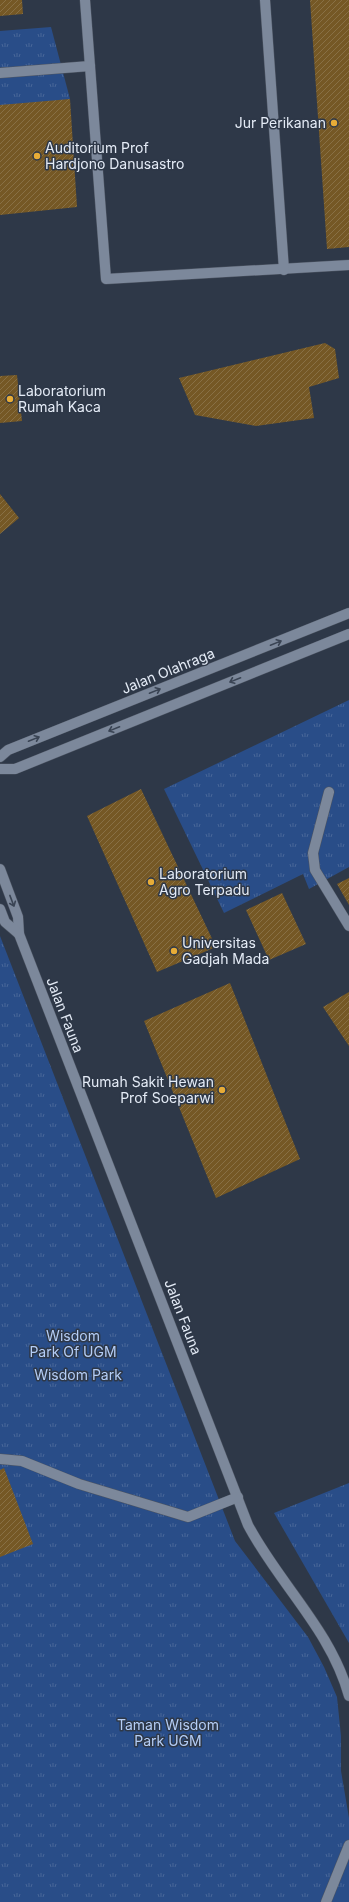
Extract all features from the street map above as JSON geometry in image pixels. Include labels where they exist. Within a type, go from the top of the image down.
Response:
[{"type":"street","points":[[85,0],[106,280],[349,265]]},
{"type":"street","points":[[265,0],[284,270]]},
{"type":"street","points":[[0,73],[90,66]]},
{"type":"street","name":"Jalan Olahraga","points":[[0,757],[8,750],[349,613]]},
{"type":"street","points":[[0,769],[15,769],[349,634]]},
{"type":"street","points":[[329,792],[313,853],[315,870],[349,926]]},
{"type":"street","name":"Jalan Fauna","points":[[0,869],[18,916],[19,934],[256,1541],[314,1623],[330,1649],[349,1696]]},
{"type":"street","name":"Jalan Fauna","points":[[0,909],[5,922],[19,934]]},
{"type":"street","points":[[0,1459],[22,1461],[79,1484],[188,1517],[238,1497]]},
{"type":"street","points":[[326,1902],[349,1845]]},
{"type":"green space","points":[[51,27],[70,99],[0,113],[0,31]]},
{"type":"green space","points":[[349,700],[349,867],[309,889],[303,874],[224,913],[164,789]]},
{"type":"green space","name":"Taman Wisdom Park UGM","points":[[0,936],[235,1541],[308,1637],[324,1667],[337,1697],[341,1736],[341,1771],[349,1818],[349,1902],[0,1902]]},
{"type":"green space","points":[[349,1483],[349,1643],[274,1513]]},
{"type":"building","points":[[0,0],[22,0],[23,14],[0,16]]},
{"type":"building","name":"Jur Perikanan","points":[[310,0],[349,0],[349,247],[327,249]]},
{"type":"building","name":"Auditorium Prof Hardjono Danusastro","points":[[70,99],[77,207],[0,215],[0,105]]},
{"type":"building","points":[[325,343],[335,349],[339,378],[309,387],[314,418],[256,426],[195,415],[179,378]]},
{"type":"building","name":"Laboratorium Rumah Kaca","points":[[17,375],[22,421],[0,423],[0,376]]},
{"type":"building","points":[[0,494],[19,518],[0,534]]},
{"type":"building","name":"Laboratorium Agro Terpadu","points":[[141,789],[216,947],[157,972],[87,816]]},
{"type":"building","points":[[349,878],[349,905],[337,884]]},
{"type":"building","points":[[282,893],[306,944],[269,960],[246,910]]},
{"type":"building","name":"Rumah Sakit Hewan Prof Soeparwi","points":[[230,983],[300,1159],[216,1198],[144,1021]]},
{"type":"building","points":[[349,992],[349,1046],[323,1007]]},
{"type":"building","points":[[4,1468],[33,1544],[0,1557],[0,1470]]},
{"type":"place","name":"Jur Perikanan","points":[[334,123]]},
{"type":"place","name":"Auditorium Prof Hardjono Danusastro","points":[[37,156]]},
{"type":"place","name":"Laboratorium Rumah Kaca","points":[[10,399]]},
{"type":"place","name":"Laboratorium Agro Terpadu","points":[[151,882]]},
{"type":"place","name":"Universitas Gadjah Mada","points":[[174,951]]},
{"type":"place","name":"Rumah Sakit Hewan Prof Soeparwi","points":[[222,1090]]},
{"type":"park label","name":"Wisdom Park Of UGM","points":[[73,1344]]},
{"type":"park label","name":"Wisdom Park","points":[[78,1375]]}]
